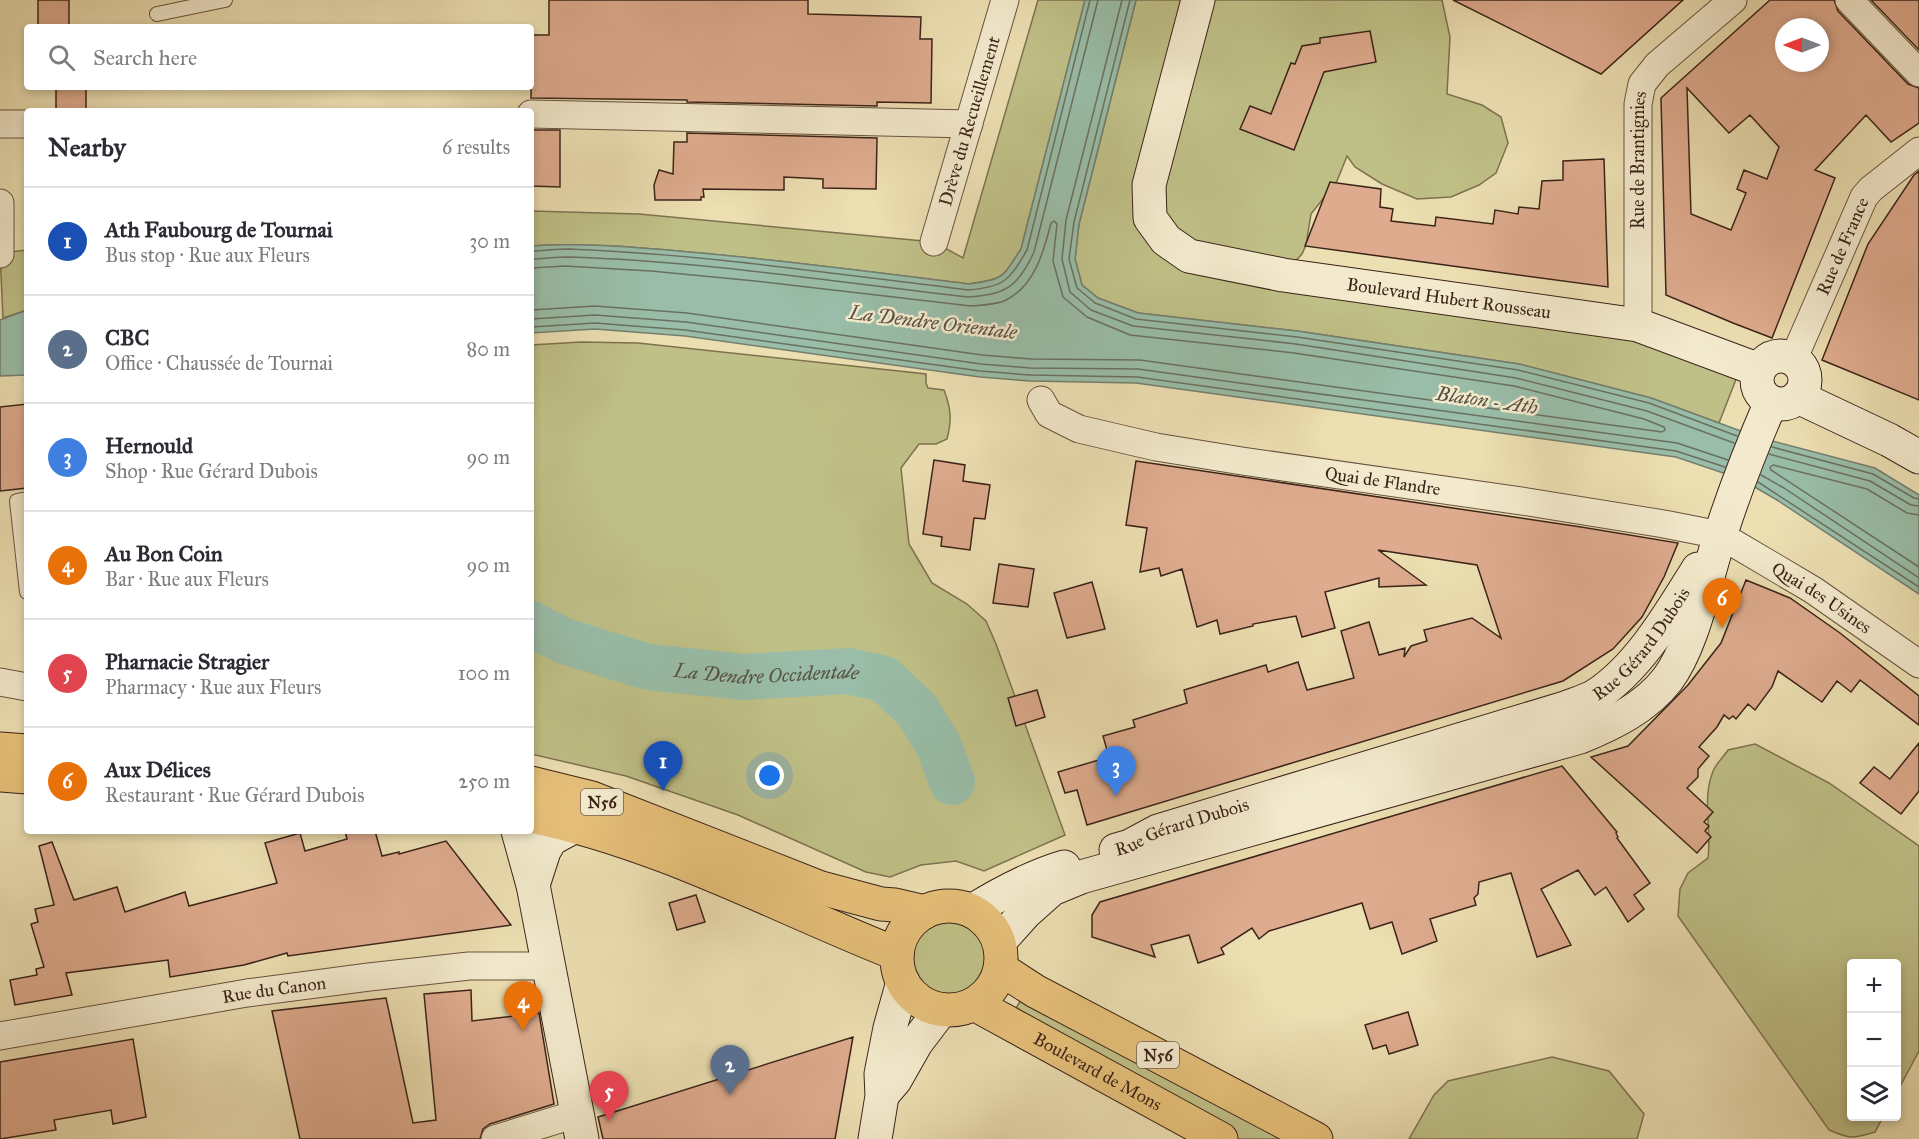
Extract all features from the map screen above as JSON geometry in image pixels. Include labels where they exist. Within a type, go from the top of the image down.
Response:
[{"type":"main road","points":[[0,749],[24,751]]},
{"type":"main road","points":[[0,775],[24,777]]},
{"type":"main road","name":"N56","points":[[534,784],[592,798],[821,888],[881,904],[925,912]]},
{"type":"main road","name":"N56","points":[[534,817],[575,826],[723,879],[900,968]]},
{"type":"main road","points":[[956,906],[972,911],[988,923],[1000,955],[992,990],[964,1009],[941,1010],[918,1001],[900,968],[901,938],[911,923],[925,912],[940,907],[956,906]]},
{"type":"main road","name":"N56","points":[[1000,955],[1035,991],[1316,1139]]},
{"type":"main road","name":"Boulevard de Mons","points":[[974,1004],[1221,1139]]},
{"type":"street","name":"Drève du Recueillement","points":[[934,242],[1005,0]]},
{"type":"street","name":"Boulevard Hubert Rousseau","points":[[1198,0],[1149,185],[1150,218],[1168,242],[1189,256],[1283,275],[1638,325],[1759,370]]},
{"type":"street","name":"Rue de Brantignies","points":[[1638,325],[1638,104],[1642,84],[1657,65],[1733,0]]},
{"type":"street","points":[[1849,0],[1919,73]]},
{"type":"street","points":[[534,114],[969,124]]},
{"type":"street","points":[[0,124],[24,124]]},
{"type":"street","name":"Rue de France","points":[[1793,360],[1864,197],[1919,151]]},
{"type":"street","points":[[0,202],[0,254]]},
{"type":"street","points":[[1726,520],[1776,408],[1802,391],[1805,377],[1803,370],[1793,360],[1786,357],[1770,358],[1759,370],[1757,386],[1761,394],[1776,408],[1889,440],[1919,457]]},
{"type":"street","name":"Quai de Flandre","points":[[1045,407],[1078,429],[1156,447],[1664,524],[1726,520]]},
{"type":"street","name":"Quai des Usines","points":[[1726,520],[1814,590],[1919,664]]},
{"type":"street","name":"Rue Gérard Dubois","points":[[972,911],[996,896],[1046,872],[1130,846],[1158,831],[1565,708],[1594,697],[1615,681],[1653,640],[1726,520]]},
{"type":"street","name":"Rue Gérard Dubois","points":[[1000,955],[1030,908],[1052,889],[1081,877],[1580,737],[1611,725],[1641,705],[1666,681],[1684,654],[1726,520]]},
{"type":"street","points":[[0,681],[24,686]]},
{"type":"street","points":[[534,798],[671,829]]},
{"type":"street","points":[[533,885],[544,851],[551,839],[575,826]]},
{"type":"street","points":[[495,1139],[579,1126],[533,885],[519,834]]},
{"type":"street","name":"Rue du Canon","points":[[0,1036],[247,993],[358,978],[469,966],[549,966]]},
{"type":"street","points":[[875,1139],[882,1096],[881,1074],[900,968]]},
{"type":"street","points":[[882,1096],[895,1080],[916,1043],[941,1010]]},
{"type":"lane","points":[[157,14],[225,0]]},
{"type":"lane","points":[[24,500],[17,501],[24,565]]},
{"type":"green space","points":[[1038,0],[1085,0],[1021,249],[1006,272],[996,278],[969,284],[801,263],[658,249],[594,245],[534,246],[534,211],[639,214],[934,242],[963,258]]},
{"type":"green space","points":[[1136,0],[1442,0],[1450,37],[1447,94],[1482,105],[1501,117],[1508,143],[1496,173],[1479,185],[1451,197],[1417,199],[1382,184],[1355,167],[1347,156],[1337,181],[1311,214],[1306,245],[1302,254],[1283,274],[1638,325],[1742,364],[1719,423],[1651,398],[1519,364],[1297,331],[1138,313],[1098,298],[1082,285],[1075,259],[1079,224]]},
{"type":"green space","points":[[24,250],[24,311],[3,318],[0,253]]},
{"type":"green space","points":[[581,342],[638,343],[926,374],[928,388],[944,390],[950,414],[947,439],[936,444],[919,444],[901,468],[909,544],[932,583],[967,604],[986,621],[1065,835],[984,871],[956,861],[921,865],[890,877],[866,872],[738,815],[626,776],[534,755],[534,345]]},
{"type":"green space","points":[[1755,744],[1829,783],[1919,846],[1919,1051],[1901,1085],[1901,959],[1847,959],[1847,1121],[1881,1121],[1875,1132],[1851,1137],[1829,1130],[1678,916],[1680,889],[1688,873],[1708,858],[1707,802],[1710,780],[1714,769],[1728,750]]},
{"type":"green space","points":[[948,922],[969,928],[979,938],[985,959],[979,980],[969,990],[948,996],[927,990],[917,980],[911,959],[917,938],[927,928]]},
{"type":"green space","points":[[1025,993],[1296,1139],[1235,1139],[1012,1015]]},
{"type":"green space","points":[[1552,1057],[1609,1071],[1644,1114],[1637,1139],[1409,1139],[1434,1095],[1448,1081]]},
{"type":"water","points":[[1085,0],[1136,0],[1079,224],[1075,259],[1082,285],[1098,298],[1138,313],[1297,331],[1519,364],[1651,398],[1757,437],[1875,468],[1919,495],[1919,594],[1777,500],[1741,479],[1676,457],[1136,383],[1030,381],[980,377],[685,336],[595,329],[534,333],[534,246],[594,245],[658,249],[801,263],[969,284],[1001,276],[1021,249]]},
{"type":"water","points":[[24,311],[24,375],[0,376],[0,320]]},
{"type":"building","points":[[38,0],[69,0],[69,24],[38,24]]},
{"type":"building","points":[[549,0],[808,0],[808,14],[921,17],[920,39],[932,39],[931,103],[877,102],[877,106],[531,98],[531,90],[534,90],[534,35],[549,35]]},
{"type":"building","points":[[1453,0],[1683,0],[1601,74]]},
{"type":"building","points":[[1770,0],[1834,0],[1838,11],[1908,84],[1919,88],[1919,123],[1891,142],[1866,115],[1815,170],[1835,178],[1772,338],[1666,295],[1661,98]],"holes":[[[1687,88],[1729,133],[1750,115],[1779,147],[1767,179],[1744,170],[1737,189],[1746,193],[1731,230],[1691,214]]]},
{"type":"building","points":[[1871,0],[1919,0],[1919,50]]},
{"type":"building","points":[[1370,31],[1376,62],[1324,72],[1294,150],[1240,129],[1250,106],[1271,114],[1291,63],[1295,64],[1302,46],[1320,43],[1320,38]]},
{"type":"building","points":[[56,90],[86,90],[86,108],[56,108]]},
{"type":"building","points":[[534,130],[560,130],[560,187],[534,186]]},
{"type":"building","points":[[687,133],[877,138],[876,189],[823,188],[823,179],[784,177],[784,190],[703,189],[704,197],[701,197],[701,200],[655,200],[654,185],[659,170],[673,174],[674,142],[687,142]]},
{"type":"building","points":[[1604,159],[1608,287],[1305,246],[1330,182],[1381,189],[1380,207],[1393,209],[1391,221],[1435,226],[1436,217],[1493,224],[1495,210],[1518,214],[1519,207],[1539,209],[1542,181],[1563,180],[1563,161]]},
{"type":"building","points":[[1919,171],[1919,400],[1822,360],[1868,244],[1914,175]]},
{"type":"building","points":[[24,404],[24,488],[0,491],[0,407]]},
{"type":"building","points":[[934,460],[965,465],[963,481],[990,485],[985,519],[974,518],[970,550],[941,546],[942,537],[923,534]]},
{"type":"building","points":[[1136,461],[1678,543],[1664,577],[1642,617],[1613,649],[1563,681],[1087,825],[1077,790],[1065,793],[1058,772],[1109,757],[1103,736],[1135,727],[1133,720],[1187,703],[1184,690],[1266,665],[1268,672],[1298,662],[1307,690],[1354,678],[1341,631],[1369,622],[1379,655],[1405,648],[1404,657],[1411,646],[1427,641],[1424,630],[1472,618],[1501,638],[1477,565],[1378,550],[1426,585],[1379,587],[1379,578],[1325,592],[1335,628],[1302,637],[1296,616],[1253,624],[1253,626],[1220,634],[1217,620],[1197,627],[1182,569],[1161,576],[1159,568],[1140,572],[1147,528],[1126,525]]},
{"type":"building","points":[[999,564],[1034,569],[1028,607],[993,603]]},
{"type":"building","points":[[1746,580],[1790,598],[1840,633],[1919,696],[1919,725],[1860,680],[1851,692],[1837,681],[1822,702],[1778,671],[1772,687],[1755,710],[1748,704],[1736,719],[1733,716],[1729,719],[1724,715],[1717,727],[1699,747],[1709,756],[1698,769],[1698,777],[1687,788],[1713,812],[1704,822],[1709,826],[1705,831],[1711,837],[1697,853],[1591,757],[1628,746],[1688,685],[1721,643]]},
{"type":"building","points":[[1092,582],[1105,629],[1067,638],[1054,593]]},
{"type":"building","points":[[1037,690],[1045,717],[1016,726],[1008,698]]},
{"type":"building","points":[[1919,743],[1919,791],[1901,814],[1860,783],[1874,767],[1890,779]]},
{"type":"building","points":[[1562,766],[1617,832],[1617,838],[1650,883],[1634,895],[1644,909],[1628,922],[1606,887],[1595,895],[1578,870],[1541,889],[1571,945],[1537,957],[1511,873],[1479,882],[1478,894],[1474,898],[1476,905],[1430,919],[1437,941],[1402,954],[1392,922],[1370,929],[1362,903],[1269,931],[1259,939],[1252,928],[1221,948],[1224,954],[1198,963],[1189,935],[1151,945],[1155,957],[1092,937],[1092,915],[1100,902]]},
{"type":"building","points":[[300,834],[305,851],[347,839],[346,834],[376,834],[382,856],[399,852],[399,854],[446,841],[511,925],[288,956],[287,953],[244,965],[170,977],[168,960],[66,973],[72,995],[15,1005],[10,980],[37,975],[36,969],[44,967],[31,924],[38,922],[35,909],[54,905],[39,846],[52,842],[74,900],[117,887],[125,912],[185,892],[189,906],[277,883],[265,843]]},
{"type":"building","points":[[696,895],[705,922],[677,930],[669,903]]},
{"type":"building","points":[[471,990],[472,1021],[539,1013],[554,1104],[490,1124],[483,1129],[480,1139],[300,1139],[272,1011],[386,998],[413,1123],[436,1120],[424,994]]},
{"type":"building","points":[[1408,1012],[1418,1045],[1389,1054],[1386,1045],[1373,1049],[1365,1025]]},
{"type":"building","points":[[853,1037],[835,1139],[603,1139],[598,1117]]},
{"type":"building","points":[[133,1039],[146,1117],[113,1124],[111,1110],[54,1120],[56,1130],[0,1139],[0,1062]]},
{"type":"waterway","name":"La Dendre Occidentale","points":[[534,626],[564,641],[648,667],[744,677],[848,671],[884,679],[917,710],[939,746],[952,782]]},
{"type":"place","name":"Aux Délices","points":[[1722,628]]},
{"type":"place","name":"Ath Faubourg de Tournai","points":[[663,791]]},
{"type":"place","name":"Hernould","points":[[1116,796]]},
{"type":"place","name":"Au Bon Coin","points":[[523,1031]]},
{"type":"place","name":"CBC","points":[[730,1095]]},
{"type":"place","name":"Pharnacie Stragier","points":[[609,1121]]},
{"type":"water label","name":"La Dendre Orientale","points":[[933,322]]},
{"type":"water label","name":"Blaton - Ath","points":[[1487,400]]}]
